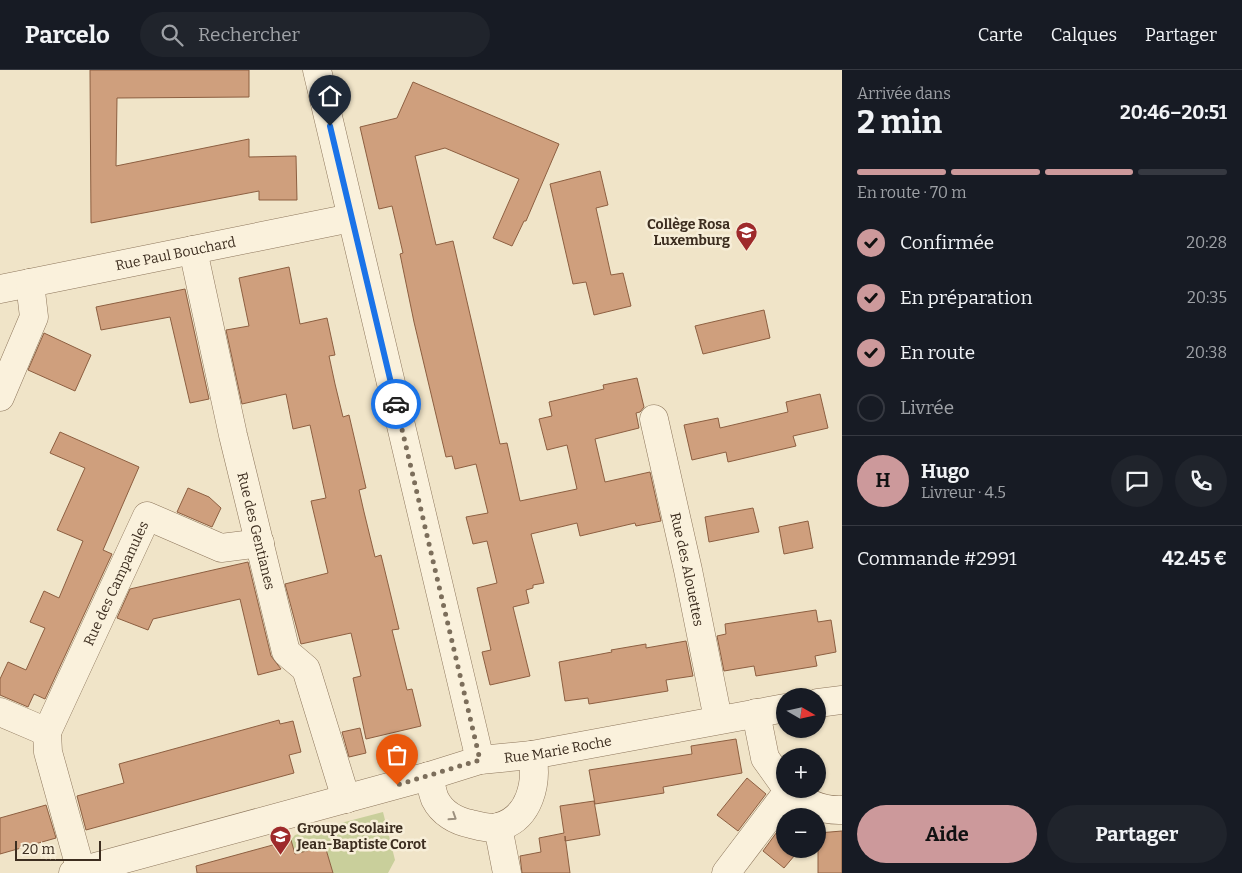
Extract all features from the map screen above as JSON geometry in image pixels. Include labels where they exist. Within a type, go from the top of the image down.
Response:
[{"type":"street","points":[[318,70],[351,218],[480,760]]},
{"type":"street","name":"Rue Paul Bouchard","points":[[0,289],[351,218]]},
{"type":"street","name":"Rue des Gentianes","points":[[193,250],[233,435],[286,652],[306,669],[346,799]]},
{"type":"street","points":[[0,396],[34,317],[30,284]]},
{"type":"street","name":"Rue des Alouettes","points":[[654,419],[688,570],[718,719]]},
{"type":"street","name":"Rue des Campanules","points":[[77,872],[48,752],[48,732],[147,516],[221,548],[260,543]]},
{"type":"street","points":[[826,702],[842,700]]},
{"type":"street","name":"Rue Marie Roche","points":[[77,872],[429,776],[480,760],[532,755],[776,709]]},
{"type":"street","points":[[0,712],[48,732]]},
{"type":"street","points":[[756,712],[765,758],[776,773]]},
{"type":"street","points":[[429,776],[435,798],[454,819],[483,827],[498,827],[516,816],[532,794],[535,769],[532,755]]},
{"type":"street","points":[[726,873],[780,798]]},
{"type":"street","points":[[801,798],[809,804],[820,808],[842,810]]},
{"type":"street","points":[[498,827],[506,873]]},
{"type":"green space","points":[[383,812],[395,860],[388,873],[333,873],[325,846],[295,854],[291,840],[295,835]]},
{"type":"building","points":[[90,70],[249,70],[249,97],[117,98],[116,166],[249,139],[249,157],[296,156],[297,200],[259,200],[259,191],[91,223]]},
{"type":"building","points":[[413,82],[559,144],[526,221],[524,221],[512,246],[493,238],[519,179],[445,148],[415,156],[436,245],[453,241],[500,444],[507,443],[520,501],[577,489],[567,445],[547,450],[539,419],[552,416],[549,402],[604,389],[603,385],[637,378],[644,407],[640,412],[636,413],[639,428],[595,439],[605,482],[650,472],[661,521],[636,526],[635,523],[580,536],[577,523],[531,534],[544,583],[533,585],[533,588],[526,590],[529,603],[513,607],[530,676],[490,685],[482,652],[491,650],[477,588],[497,583],[487,541],[473,544],[466,517],[488,513],[476,464],[455,469],[452,456],[446,457],[414,322],[400,254],[403,253],[392,206],[379,209],[360,127],[397,118]]},
{"type":"building","points":[[600,171],[608,205],[596,208],[611,275],[623,273],[631,306],[594,315],[586,282],[573,284],[550,184]]},
{"type":"building","points":[[289,267],[300,324],[327,318],[335,355],[329,356],[335,384],[343,417],[349,415],[366,488],[359,490],[364,512],[375,557],[381,555],[399,629],[392,630],[407,690],[412,689],[421,726],[366,739],[353,678],[361,676],[351,633],[301,644],[285,584],[328,573],[311,501],[326,498],[310,425],[293,429],[286,394],[242,404],[226,330],[249,326],[239,278]]},
{"type":"building","points":[[185,289],[209,399],[190,403],[170,317],[101,330],[96,307]]},
{"type":"building","points":[[764,310],[770,338],[703,354],[695,326]]},
{"type":"building","points":[[44,333],[91,355],[75,391],[28,370]]},
{"type":"building","points":[[820,394],[828,428],[793,436],[796,446],[728,462],[726,452],[692,460],[684,425],[718,418],[720,428],[788,412],[786,402]]},
{"type":"building","points":[[60,432],[139,467],[103,550],[112,554],[45,699],[34,694],[28,707],[0,695],[0,679],[8,662],[26,670],[45,628],[30,622],[44,591],[59,598],[83,541],[57,530],[85,468],[50,453]]},
{"type":"building","points":[[188,488],[209,497],[221,508],[212,527],[177,512]]},
{"type":"building","points":[[753,508],[759,532],[709,542],[705,517]]},
{"type":"building","points":[[808,521],[813,548],[784,554],[779,527]]},
{"type":"building","points":[[248,562],[271,656],[281,669],[258,675],[240,599],[153,619],[148,630],[117,618],[130,589]]},
{"type":"building","points":[[816,610],[818,622],[831,620],[836,652],[815,656],[817,666],[756,676],[754,666],[724,671],[717,636],[726,634],[725,624]]},
{"type":"building","points":[[686,641],[693,676],[666,680],[668,691],[589,704],[588,698],[565,701],[559,662],[646,644],[646,648]]},
{"type":"building","points":[[279,720],[280,724],[293,721],[301,752],[289,755],[294,773],[86,830],[77,796],[124,783],[119,764]]},
{"type":"building","points":[[360,728],[366,753],[349,757],[342,732]]},
{"type":"building","points":[[736,739],[742,773],[663,787],[664,793],[595,804],[589,770],[692,754],[691,746]]},
{"type":"building","points":[[747,778],[766,794],[738,831],[717,815]]},
{"type":"building","points":[[594,801],[600,835],[566,841],[570,873],[522,873],[520,856],[541,852],[539,838],[564,833],[560,806]]},
{"type":"building","points":[[46,805],[56,838],[0,854],[0,818]]},
{"type":"building","points":[[842,831],[842,873],[818,873],[818,858],[826,858],[826,832]]},
{"type":"building","points":[[776,833],[776,858],[792,858],[784,868],[763,851]]},
{"type":"building","name":"Groupe Scolaire Jean-Baptiste Corot","points":[[291,840],[295,854],[325,846],[333,873],[197,873],[196,866]]},
{"type":"way so far","points":[[396,404],[480,760],[397,785]]},
{"type":"place","name":"Collège Rosa Luxemburg","points":[[746,251]]},
{"type":"place","name":"Groupe Scolaire Jean-Baptiste Corot","points":[[281,855]]},
{"type":"route","points":[[330,126],[396,404]]}]
